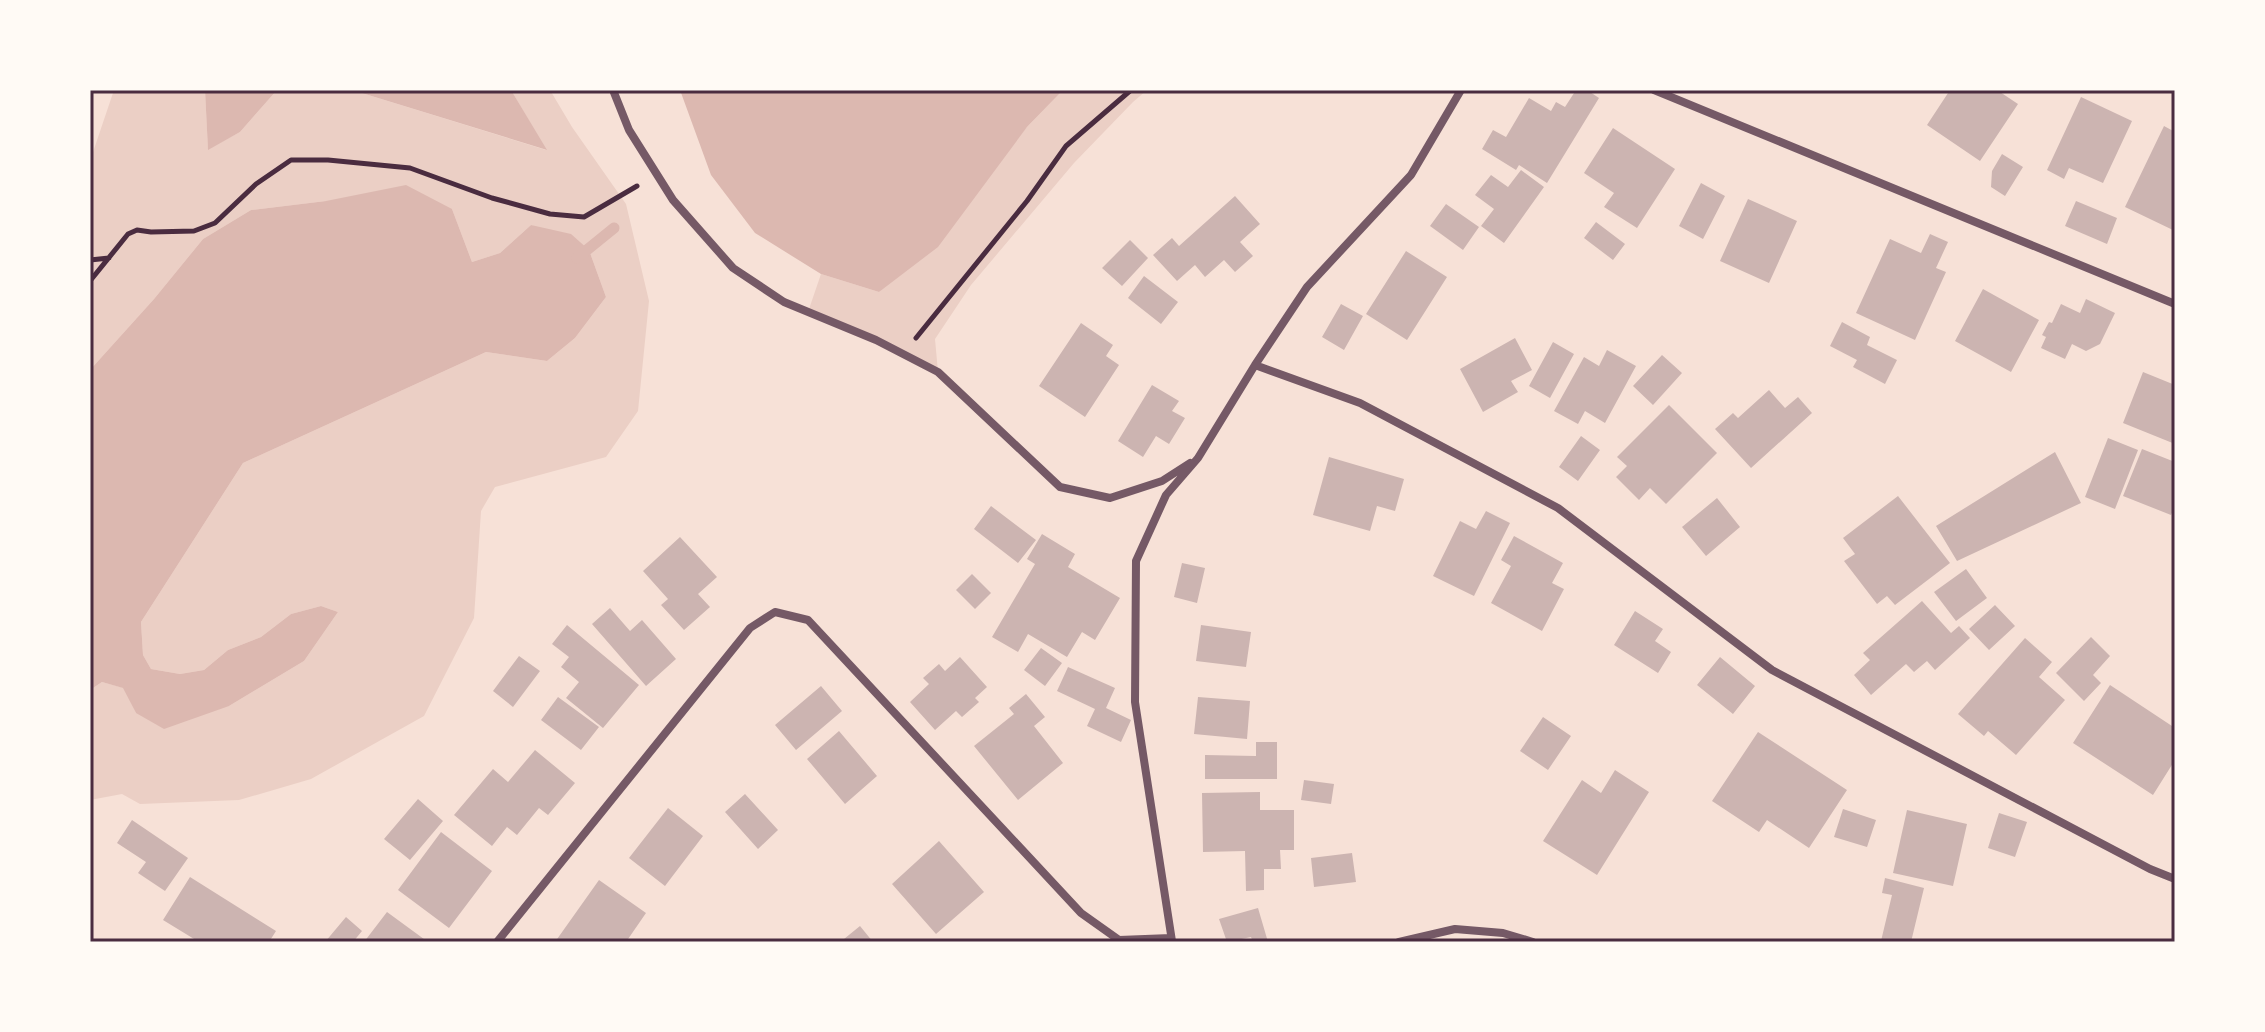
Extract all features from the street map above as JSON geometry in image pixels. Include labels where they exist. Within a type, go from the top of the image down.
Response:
[{"type":"street","points":[[613,90],[629,130],[673,200],[733,268],[784,302],[876,340],[938,372],[1060,487],[1110,498],[1162,481],[1198,458]]},
{"type":"street","points":[[497,942],[750,628],[775,612],[808,620],[1081,913],[1119,940],[1171,940],[1135,702],[1136,561],[1166,495],[1198,458],[1307,287],[1411,175],[1461,90]]},
{"type":"street","points":[[1654,90],[2175,304]]},
{"type":"street","points":[[1255,365],[1360,403],[1558,508],[1772,670],[2150,869],[2175,879]]},
{"type":"street","points":[[1399,942],[1455,929],[1503,933],[1533,942]]},
{"type":"path","points":[[903,354],[1027,201],[1066,146],[1131,90]]},
{"type":"path","points":[[90,281],[128,234],[137,230],[194,231],[215,223],[256,184],[291,160],[328,160],[410,168],[492,198],[550,214],[584,217],[657,173]]},
{"type":"path","points":[[90,260],[109,258]]},
{"type":"shaded area","points":[[114,90],[205,90],[208,149],[240,132],[277,90],[352,90],[546,150],[511,90],[550,90],[626,204],[649,301],[638,411],[606,457],[495,487],[481,511],[474,618],[424,716],[311,779],[239,800],[140,804],[122,794],[90,800],[90,690],[102,682],[124,688],[136,713],[229,706],[304,661],[338,612],[321,606],[291,614],[261,637],[228,650],[204,670],[180,674],[151,669],[143,655],[141,622],[243,463],[486,352],[547,361],[575,338],[606,297],[589,250],[531,225],[500,253],[472,262],[452,209],[326,201],[251,210],[203,239],[90,370],[90,161]]},
{"type":"shaded area","points":[[205,90],[277,90],[240,132],[208,150]]},
{"type":"shaded area","points":[[352,90],[511,90],[547,150]]},
{"type":"shaded area","points":[[680,90],[1063,90],[1027,127],[938,247],[879,292],[821,274],[755,233],[711,175]]},
{"type":"shaded area","points":[[1063,90],[1147,90],[1074,163],[971,285],[935,339],[938,372],[808,312],[821,274],[879,292]]},
{"type":"shaded area","points":[[406,185],[452,209],[472,262],[500,253],[531,225],[571,234],[589,250],[606,297],[575,338],[547,361],[486,352],[243,463],[141,622],[143,655],[151,669],[180,674],[204,670],[228,650],[261,637],[291,614],[321,606],[338,612],[304,661],[229,706],[164,729],[136,713],[123,688],[102,682],[90,690],[90,370],[203,239],[251,210],[326,201]]},
{"type":"building","points":[[1576,90],[1587,90],[1599,98],[1547,183],[1519,165],[1516,170],[1482,149],[1493,130],[1506,137],[1529,98],[1551,111],[1556,102],[1565,107]]},
{"type":"building","points":[[1950,90],[1997,90],[2018,104],[1980,161],[1927,125]]},
{"type":"building","points":[[2081,97],[2132,121],[2103,183],[2069,168],[2064,179],[2047,170]]},
{"type":"building","points":[[2164,126],[2175,132],[2175,231],[2125,207]]},
{"type":"building","points":[[1613,128],[1675,169],[1637,228],[1604,207],[1614,193],[1584,173]]},
{"type":"building","points":[[2002,154],[2023,167],[2005,196],[1991,187],[1992,171]]},
{"type":"building","points":[[1521,170],[1544,187],[1504,243],[1481,226],[1494,209],[1475,195],[1491,175],[1508,187]]},
{"type":"building","points":[[1701,183],[1725,196],[1703,239],[1679,226]]},
{"type":"building","points":[[1235,196],[1260,224],[1240,242],[1253,256],[1235,272],[1224,260],[1205,277],[1195,265],[1177,281],[1153,255],[1172,238],[1179,246]]},
{"type":"building","points":[[1748,199],[1797,221],[1769,283],[1720,261]]},
{"type":"building","points":[[2076,201],[2117,218],[2107,244],[2065,226]]},
{"type":"building","points":[[1446,204],[1479,227],[1463,250],[1430,226]]},
{"type":"building","points":[[1596,222],[1625,244],[1613,260],[1584,238]]},
{"type":"building","points":[[1930,234],[1948,242],[1936,268],[1946,272],[1915,340],[1856,313],[1890,239],[1921,253]]},
{"type":"building","points":[[1130,240],[1148,258],[1122,286],[1102,268]]},
{"type":"building","points":[[1406,251],[1447,277],[1407,340],[1366,314]]},
{"type":"building","points":[[1144,276],[1178,302],[1161,324],[1128,298]]},
{"type":"building","points":[[1983,289],[2039,320],[2011,372],[1955,341]]},
{"type":"building","points":[[2086,299],[2115,313],[2100,344],[2086,351],[2072,344],[2065,359],[2041,348],[2046,337],[2042,335],[2061,304],[2080,313]]},
{"type":"building","points":[[1341,304],[1363,316],[1344,350],[1322,337]]},
{"type":"building","points":[[1842,322],[1870,337],[1867,345],[1897,360],[1885,384],[1853,367],[1857,360],[1830,346]]},
{"type":"building","points":[[1081,323],[1113,345],[1106,356],[1119,365],[1085,417],[1039,386]]},
{"type":"building","points":[[1515,338],[1532,370],[1511,381],[1518,392],[1483,412],[1460,369]]},
{"type":"building","points":[[1553,342],[1574,354],[1550,398],[1529,386]]},
{"type":"building","points":[[1607,350],[1636,366],[1605,423],[1585,411],[1578,424],[1554,411],[1584,357],[1599,366]]},
{"type":"building","points":[[1662,355],[1682,373],[1653,405],[1633,386]]},
{"type":"building","points":[[2143,372],[2175,385],[2175,444],[2123,423]]},
{"type":"building","points":[[1152,385],[1179,401],[1172,411],[1185,418],[1169,444],[1156,436],[1143,457],[1118,441]]},
{"type":"building","points":[[1769,390],[1785,408],[1798,397],[1812,413],[1751,468],[1715,429],[1733,413],[1738,418]]},
{"type":"building","points":[[1669,405],[1717,453],[1666,504],[1650,488],[1639,500],[1616,477],[1627,466],[1617,457]]},
{"type":"building","points":[[1581,436],[1600,450],[1578,481],[1559,467]]},
{"type":"building","points":[[2108,438],[2138,450],[2115,509],[2085,497]]},
{"type":"building","points":[[2142,449],[2175,462],[2175,506],[2171,515],[2123,496]]},
{"type":"building","points":[[2055,452],[2081,503],[1957,561],[1936,526]]},
{"type":"building","points":[[1329,457],[1404,479],[1395,511],[1377,506],[1370,531],[1313,515]]},
{"type":"building","points":[[1898,496],[1950,563],[1895,605],[1887,596],[1877,604],[1844,561],[1855,554],[1843,538]]},
{"type":"building","points":[[1717,498],[1740,527],[1706,556],[1682,527]]},
{"type":"building","points":[[991,506],[1036,540],[1018,563],[974,529]]},
{"type":"building","points":[[1486,511],[1510,523],[1474,596],[1433,576],[1460,521],[1476,529]]},
{"type":"building","points":[[1042,534],[1075,554],[1068,567],[1120,598],[1095,640],[1082,632],[1067,657],[1028,634],[1018,652],[992,637],[1035,564],[1027,559]]},
{"type":"building","points":[[1514,536],[1563,563],[1552,583],[1564,589],[1542,631],[1491,603],[1511,566],[1501,560]]},
{"type":"building","points":[[680,537],[717,577],[698,594],[710,607],[684,630],[661,605],[668,599],[643,571]]},
{"type":"building","points":[[1182,563],[1205,568],[1197,603],[1174,597]]},
{"type":"building","points":[[1966,569],[1987,598],[1956,621],[1934,592]]},
{"type":"building","points":[[972,574],[991,593],[975,609],[956,590]]},
{"type":"building","points":[[1922,601],[1951,633],[1959,626],[1970,638],[1935,670],[1927,661],[1914,672],[1906,664],[1871,695],[1854,675],[1870,660],[1863,653]]},
{"type":"building","points":[[1995,605],[2015,626],[1989,650],[1969,629]]},
{"type":"building","points":[[610,608],[630,631],[642,620],[676,659],[646,686],[592,624]]},
{"type":"building","points":[[1635,611],[1663,629],[1655,641],[1671,652],[1658,673],[1614,645]]},
{"type":"building","points":[[567,625],[639,685],[603,728],[566,698],[579,682],[561,667],[569,657],[552,644]]},
{"type":"building","points":[[1201,625],[1251,632],[1246,667],[1196,661]]},
{"type":"building","points":[[2091,637],[2110,656],[2093,675],[2101,683],[2084,701],[2056,673]]},
{"type":"building","points":[[2025,638],[2052,662],[2039,677],[2065,700],[2016,755],[1988,731],[1984,736],[1958,714]]},
{"type":"building","points":[[1041,648],[1062,663],[1045,686],[1024,670]]},
{"type":"building","points":[[519,656],[540,671],[513,707],[493,691]]},
{"type":"building","points":[[960,657],[987,687],[975,698],[979,702],[962,717],[956,711],[935,730],[910,702],[929,684],[923,678],[939,664],[945,671]]},
{"type":"building","points":[[1720,657],[1755,686],[1733,714],[1697,685]]},
{"type":"building","points":[[1068,667],[1115,688],[1106,708],[1131,720],[1121,742],[1087,726],[1095,709],[1057,691]]},
{"type":"building","points":[[2110,685],[2175,728],[2175,760],[2153,795],[2073,743]]},
{"type":"building","points":[[821,686],[842,711],[796,750],[775,725]]},
{"type":"building","points":[[1026,694],[1045,717],[1034,726],[1063,763],[1018,800],[974,746],[1014,714],[1009,708]]},
{"type":"building","points":[[558,697],[599,727],[581,750],[541,720]]},
{"type":"building","points":[[1198,697],[1250,701],[1247,739],[1194,734]]},
{"type":"building","points":[[1543,717],[1571,736],[1548,770],[1520,751]]},
{"type":"building","points":[[839,731],[877,776],[845,804],[807,759]]},
{"type":"building","points":[[1758,732],[1847,790],[1809,848],[1767,820],[1759,832],[1712,801]]},
{"type":"building","points":[[1256,742],[1277,742],[1277,779],[1205,779],[1205,755],[1256,756]]},
{"type":"building","points":[[535,750],[575,783],[548,815],[539,808],[517,835],[507,827],[492,846],[454,815],[493,769],[508,782]]},
{"type":"building","points":[[1615,770],[1649,792],[1597,875],[1543,841],[1582,780],[1601,793]]},
{"type":"building","points":[[1304,780],[1334,784],[1331,804],[1301,800]]},
{"type":"building","points":[[1260,792],[1260,810],[1294,810],[1294,850],[1280,850],[1281,869],[1264,869],[1264,890],[1246,891],[1245,851],[1203,852],[1202,793]]},
{"type":"building","points":[[745,794],[778,830],[758,849],[725,812]]},
{"type":"building","points":[[418,799],[443,821],[410,860],[384,839]]},
{"type":"building","points":[[668,808],[703,836],[665,886],[629,858]]},
{"type":"building","points":[[1843,809],[1876,820],[1867,847],[1834,837]]},
{"type":"building","points":[[1907,810],[1967,824],[1953,886],[1893,873]]},
{"type":"building","points":[[1999,813],[2027,822],[2015,857],[1988,848]]},
{"type":"building","points":[[132,820],[188,858],[165,891],[138,873],[146,862],[117,843]]},
{"type":"building","points":[[441,832],[492,871],[449,928],[398,890]]},
{"type":"building","points":[[939,841],[984,892],[936,934],[892,884]]},
{"type":"building","points":[[1352,853],[1356,882],[1314,887],[1311,858]]},
{"type":"building","points":[[190,877],[276,931],[269,942],[199,942],[163,920]]},
{"type":"building","points":[[1885,878],[1924,888],[1911,942],[1881,941],[1892,895],[1882,893]]},
{"type":"building","points":[[599,880],[646,913],[626,942],[555,942]]},
{"type":"building","points":[[1258,908],[1268,942],[1253,942],[1251,937],[1227,942],[1219,919]]},
{"type":"building","points":[[387,912],[428,942],[364,942]]},
{"type":"building","points":[[346,917],[362,931],[353,942],[325,942]]},
{"type":"building","points":[[860,926],[873,942],[846,942],[844,939]]},
{"type":"waterway","points":[[577,258],[614,228]]}]
